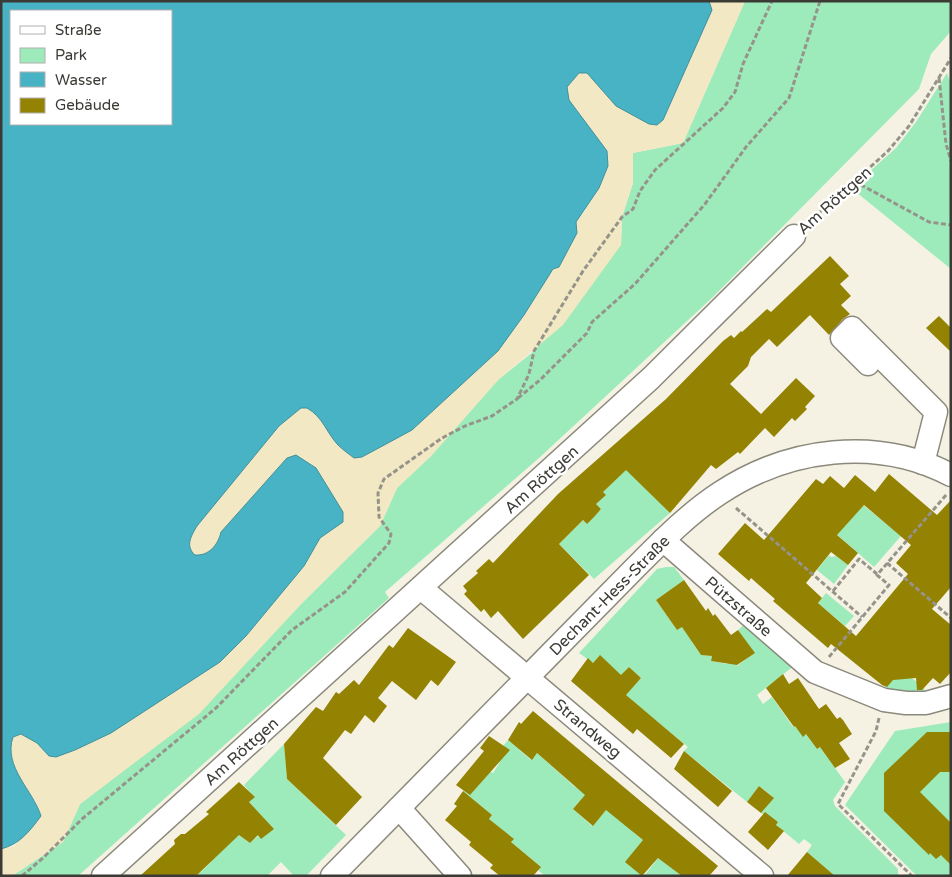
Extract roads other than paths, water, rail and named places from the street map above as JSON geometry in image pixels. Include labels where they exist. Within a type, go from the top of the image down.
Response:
[{"type":"street","name":"Am Röttgen","points":[[103,876],[651,378],[794,236]]},
{"type":"street","points":[[868,364],[842,338],[852,328],[936,412],[923,463]]},
{"type":"street","name":"Dechant-Hess-Straße","points":[[332,876],[663,540],[719,494],[771,467],[824,453],[878,452],[923,463],[951,475]]},
{"type":"street","name":"Pützstraße","points":[[663,540],[816,672],[884,700],[906,703],[926,702],[951,696]]},
{"type":"street","name":"Strandweg","points":[[421,588],[527,676],[755,874]]},
{"type":"street","points":[[399,808],[460,876]]},
{"type":"water","points":[[1,1],[709,1],[712,10],[663,120],[657,125],[649,124],[616,106],[587,73],[579,73],[567,87],[569,100],[607,151],[608,166],[599,188],[576,222],[577,233],[559,267],[553,269],[524,315],[498,351],[412,430],[362,457],[354,458],[344,450],[334,440],[317,416],[307,408],[301,408],[279,426],[197,526],[191,537],[190,548],[195,555],[200,555],[212,549],[218,541],[221,532],[287,458],[296,455],[316,468],[343,512],[343,522],[320,538],[304,566],[246,636],[220,662],[111,733],[75,750],[56,757],[49,756],[37,743],[21,734],[13,737],[11,748],[15,768],[41,816],[19,841],[1,849]]}]
